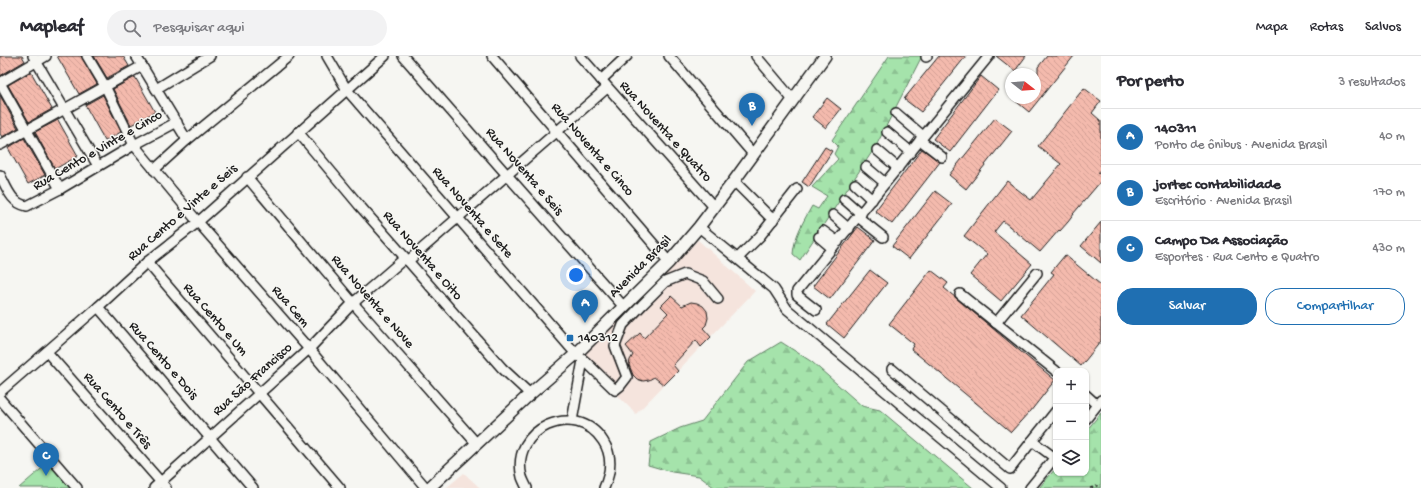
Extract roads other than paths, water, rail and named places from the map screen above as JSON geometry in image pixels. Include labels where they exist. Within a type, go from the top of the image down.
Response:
[{"type":"main road","name":"Avenida Brasil","points":[[427,488],[478,444],[530,394],[579,357],[624,307],[669,262],[699,227],[734,181],[825,56]]},
{"type":"street","points":[[46,56],[35,59],[0,83],[60,189]]},
{"type":"street","name":"Rua Cem","points":[[87,56],[105,86],[134,145],[198,222],[309,349],[427,488]]},
{"type":"street","points":[[136,56],[187,140]]},
{"type":"street","points":[[156,89],[210,56]]},
{"type":"street","points":[[154,170],[187,140],[289,56]]},
{"type":"street","name":"Rua Noventa e Sete","points":[[327,56],[346,90],[579,357],[615,390],[627,377],[615,346],[623,325],[665,282],[685,274],[703,281],[718,298]]},
{"type":"street","name":"Rua Cento e Vinte e Seis","points":[[0,392],[98,308],[147,262],[198,222],[385,56]]},
{"type":"street","name":"Rua Noventa e Seis","points":[[403,56],[624,307]]},
{"type":"street","name":"Rua Noventa e Cinco","points":[[492,56],[669,262]]},
{"type":"street","name":"Rua Noventa e Quatro","points":[[580,56],[714,207]]},
{"type":"street","points":[[601,80],[627,56]]},
{"type":"street","points":[[669,56],[753,154]]},
{"type":"street","points":[[756,56],[793,100]]},
{"type":"street","points":[[816,310],[797,295],[797,291],[849,229],[986,57]]},
{"type":"street","points":[[35,59],[98,166]]},
{"type":"street","points":[[0,145],[142,66]]},
{"type":"street","name":"Rua São Francisco","points":[[160,486],[210,437],[309,349],[353,303],[458,218],[557,130],[607,88]]},
{"type":"street","points":[[896,113],[942,157]]},
{"type":"street","name":"Rua Cento e Vinte e Cinco","points":[[0,175],[18,204],[27,206],[60,189],[176,122]]},
{"type":"street","name":"Rua Noventa e Oito","points":[[298,132],[502,368],[530,394]]},
{"type":"street","points":[[887,132],[911,152]]},
{"type":"street","points":[[877,150],[898,168]]},
{"type":"street","points":[[866,167],[885,183]]},
{"type":"street","name":"Rua Noventa e Nove","points":[[247,177],[353,303],[478,444]]},
{"type":"street","points":[[734,181],[773,220]]},
{"type":"street","points":[[854,184],[872,200]]},
{"type":"street","points":[[738,258],[760,236],[797,189]]},
{"type":"street","points":[[844,200],[859,216],[883,237]]},
{"type":"street","points":[[833,215],[849,229]]},
{"type":"street","points":[[699,227],[774,289],[787,309],[1001,488]]},
{"type":"street","points":[[821,234],[835,245]]},
{"type":"street","name":"Rua Cento e Um","points":[[147,262],[340,488]]},
{"type":"street","points":[[996,322],[1037,273]]},
{"type":"street","points":[[960,294],[1053,369]]},
{"type":"street","name":"Rua Cento e Dois","points":[[98,308],[253,488]]},
{"type":"street","name":"Rua Cento e Três","points":[[47,352],[160,486]]},
{"type":"street","points":[[572,421],[579,357]]},
{"type":"street","points":[[892,369],[1010,469],[1053,415]]},
{"type":"street","points":[[1089,398],[1099,403],[1089,415]]},
{"type":"street","points":[[0,399],[76,488]]},
{"type":"street","points":[[527,488],[522,476],[521,462],[524,447],[532,435],[544,426],[558,421],[572,421],[587,426],[599,435],[607,448],[610,462],[609,477],[604,488]]},
{"type":"street","points":[[1032,440],[1053,456]]},
{"type":"street","points":[[1030,488],[1053,459]]},
{"type":"place","name":"jortec contabilidade","points":[[752,126]]},
{"type":"place","name":"140311","points":[[585,323]]},
{"type":"place","name":"140312","points":[[570,338]]},
{"type":"place","name":"Campo Da Associação","points":[[46,476]]}]
